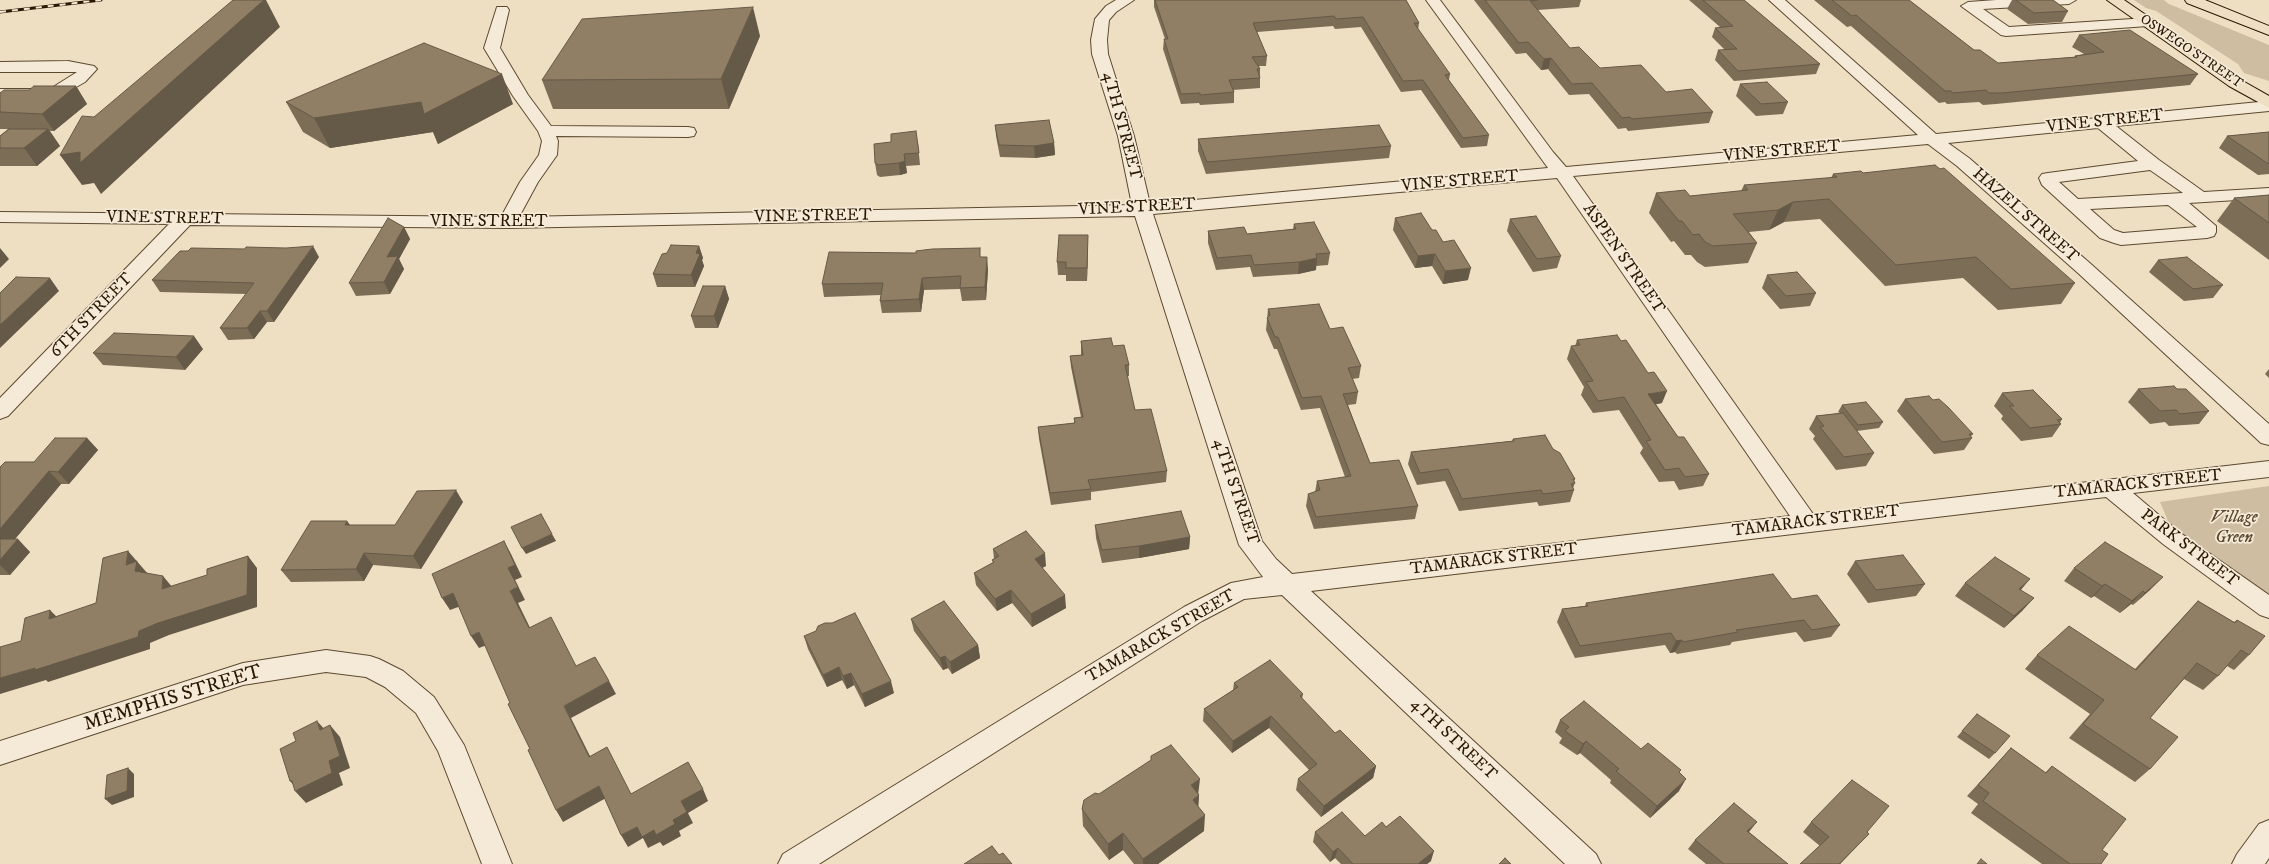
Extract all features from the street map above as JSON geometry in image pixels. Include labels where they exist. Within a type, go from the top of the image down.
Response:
[{"type":"main road","name":"OSWEGO STREET","points":[[2114,0],[2235,83],[2269,104]]},
{"type":"main road","points":[[2197,1],[2269,31]]},
{"type":"street","name":"4TH STREET","points":[[1127,0],[1111,10],[1102,19],[1099,40],[1100,54],[1126,136],[1142,210],[1251,545],[1267,566],[1586,864]]},
{"type":"street","name":"ASPEN STREET","points":[[1433,0],[1510,103],[1547,156],[1562,172],[1808,524]]},
{"type":"street","name":"HAZEL STREET","points":[[1776,0],[1932,139],[1963,162],[2085,269],[2269,438]]},
{"type":"street","points":[[2069,0],[1968,6],[2006,32],[2148,22]]},
{"type":"street","points":[[502,10],[492,48],[521,96],[546,131],[550,141],[548,154],[529,182],[507,223]]},
{"type":"street","points":[[0,67],[68,66],[89,69],[79,78],[53,94],[0,94]]},
{"type":"street","name":"VINE STREET","points":[[0,217],[507,223],[1142,210],[1932,139],[2269,104]]},
{"type":"street","points":[[2101,122],[2153,164],[2200,197]]},
{"type":"street","points":[[546,131],[688,132]]},
{"type":"street","points":[[2153,164],[2048,178],[2048,181],[2103,231],[2121,239],[2207,232],[2207,226],[2171,198]]},
{"type":"street","points":[[2074,204],[2269,193]]},
{"type":"street","name":"6TH STREET","points":[[0,411],[184,220]]},
{"type":"street","name":"TAMARACK STREET","points":[[793,864],[1193,614],[1240,590],[2269,469]]},
{"type":"street","name":"PARK STREET","points":[[2110,487],[2171,538],[2269,608]]},
{"type":"street","name":"MEMPHIS STREET","points":[[0,753],[243,674],[326,661],[370,667],[394,679],[425,705],[450,745],[497,864]]},
{"type":"street","points":[[2247,864],[2269,834]]},
{"type":"green space","points":[[2134,0],[2164,0],[2169,4],[2269,45],[2269,81],[2244,73],[2238,64],[2156,11],[2146,8]]},
{"type":"green space","name":"Village Green","points":[[2269,486],[2269,594],[2171,528],[2160,502]]},
{"type":"building","points":[[233,0],[264,0],[80,163],[80,152],[60,155],[82,116],[94,117]]},
{"type":"building","points":[[1155,0],[1406,0],[1419,23],[1414,23],[1450,74],[1445,75],[1489,135],[1463,138],[1423,80],[1403,81],[1363,17],[1336,19],[1334,16],[1253,23],[1267,56],[1252,57],[1260,69],[1257,69],[1260,78],[1229,80],[1234,92],[1200,95],[1200,93],[1181,94],[1164,39],[1168,39]]},
{"type":"building","points":[[1485,0],[1538,0],[1530,1],[1570,48],[1579,47],[1600,68],[1641,65],[1666,92],[1692,89],[1713,112],[1632,119],[1630,117],[1622,118],[1592,83],[1572,84],[1551,58],[1544,59],[1528,42],[1519,43]]},
{"type":"building","points":[[1703,0],[1744,0],[1820,64],[1738,71],[1718,50],[1737,49],[1715,28],[1733,26]]},
{"type":"building","points":[[1832,0],[1909,0],[1974,50],[1980,50],[1998,63],[2077,57],[2075,56],[2104,52],[2079,35],[2130,30],[2198,74],[2002,93],[1989,93],[1986,90],[1953,93],[1951,91],[1945,91],[1856,15],[1852,16]]},
{"type":"building","points":[[2016,0],[2053,0],[2068,11],[2034,13]]},
{"type":"building","points":[[753,7],[721,79],[542,80],[582,19]]},
{"type":"building","points":[[424,43],[502,74],[424,114],[421,102],[314,118],[286,102]]},
{"type":"building","points":[[1767,82],[1788,102],[1761,104],[1740,84]]},
{"type":"building","points":[[34,86],[76,86],[42,114],[0,112],[0,93],[4,90],[29,90]]},
{"type":"building","points":[[1049,120],[1054,143],[1034,146],[999,145],[995,125]]},
{"type":"building","points":[[1379,125],[1391,146],[1207,162],[1198,139]]},
{"type":"building","points":[[9,129],[48,129],[24,148],[0,148],[0,136]]},
{"type":"building","points":[[916,131],[919,153],[904,154],[905,161],[899,163],[878,165],[875,163],[874,144],[891,142],[891,134]]},
{"type":"building","points":[[2269,132],[2269,163],[2227,136]]},
{"type":"building","points":[[1935,165],[1940,169],[1944,168],[2075,283],[2011,289],[1976,257],[1896,265],[1829,199],[1793,202],[1778,210],[1733,214],[1757,243],[1713,246],[1705,242],[1699,234],[1693,235],[1682,221],[1679,221],[1656,193],[1685,190],[1690,196],[1748,190],[1744,185],[1837,177],[1833,174],[1861,171],[1863,173]]},
{"type":"building","points":[[2269,195],[2269,223],[2234,198]]},
{"type":"building","points":[[1421,213],[1432,230],[1436,230],[1443,242],[1454,240],[1471,268],[1445,271],[1435,254],[1418,256],[1395,218]]},
{"type":"building","points":[[1536,216],[1561,256],[1537,259],[1510,219]]},
{"type":"building","points":[[388,218],[404,227],[387,257],[398,256],[384,282],[349,283]]},
{"type":"building","points":[[1314,222],[1330,253],[1316,254],[1317,258],[1299,262],[1254,265],[1251,255],[1217,258],[1208,231],[1244,227],[1247,234],[1296,229],[1294,224]]},
{"type":"building","points":[[1059,235],[1088,235],[1087,268],[1066,268],[1066,262],[1057,262]]},
{"type":"building","points":[[671,245],[699,246],[696,253],[700,254],[691,275],[653,274],[662,254],[667,253]]},
{"type":"building","points":[[313,246],[267,311],[260,311],[247,328],[220,328],[254,283],[152,280],[180,251],[188,251],[191,248],[245,249],[246,247],[286,248]]},
{"type":"building","points":[[980,248],[980,257],[987,257],[985,287],[960,288],[961,276],[922,278],[919,299],[880,301],[883,283],[822,284],[829,252],[916,253],[916,251],[932,249]]},
{"type":"building","points":[[2187,257],[2223,285],[2193,289],[2158,260]]},
{"type":"building","points":[[1797,272],[1816,293],[1786,296],[1767,275]]},
{"type":"building","points":[[16,277],[50,278],[0,325],[0,293]]},
{"type":"building","points":[[703,286],[725,286],[714,316],[691,316]]},
{"type":"building","points":[[1319,304],[1330,329],[1343,327],[1361,366],[1348,368],[1358,392],[1343,394],[1370,463],[1399,460],[1418,506],[1316,517],[1308,494],[1320,490],[1317,481],[1351,476],[1321,396],[1302,398],[1278,337],[1275,337],[1267,318],[1270,315],[1268,309]]},
{"type":"building","points":[[114,333],[194,336],[176,357],[93,353]]},
{"type":"building","points":[[1617,335],[1621,341],[1626,340],[1648,373],[1654,372],[1667,391],[1648,394],[1678,437],[1684,437],[1709,474],[1685,477],[1679,468],[1665,470],[1646,441],[1651,440],[1624,397],[1598,401],[1586,382],[1593,381],[1571,346],[1580,345],[1577,340]]},
{"type":"building","points":[[1111,338],[1113,346],[1124,345],[1129,365],[1125,365],[1135,410],[1151,409],[1167,471],[1088,480],[1091,489],[1050,493],[1038,427],[1075,423],[1074,418],[1083,417],[1070,356],[1083,355],[1081,341]]},
{"type":"building","points":[[2174,386],[2177,389],[2186,389],[2209,411],[2180,414],[2176,410],[2160,411],[2138,389]]},
{"type":"building","points":[[2033,390],[2062,419],[2057,420],[2061,424],[2030,428],[2009,406],[2014,406],[2002,393]]},
{"type":"building","points":[[1929,396],[1933,400],[1939,399],[1948,407],[1973,434],[1969,434],[1972,438],[1942,442],[1905,399]]},
{"type":"building","points":[[1866,402],[1883,422],[1858,425],[1842,405]]},
{"type":"building","points":[[1843,413],[1874,453],[1844,457],[1820,427],[1824,426],[1816,416]]},
{"type":"building","points":[[1545,435],[1553,449],[1560,453],[1575,479],[1573,479],[1575,483],[1571,484],[1574,490],[1543,494],[1541,490],[1462,499],[1448,469],[1420,473],[1411,452],[1514,441],[1513,439]]},
{"type":"building","points":[[55,438],[87,438],[58,472],[49,471],[0,529],[0,467],[5,462],[34,462]]},
{"type":"building","points":[[456,490],[413,556],[364,553],[356,569],[281,570],[311,521],[347,521],[345,525],[395,525],[417,491]]},
{"type":"building","points":[[1181,511],[1190,537],[1139,546],[1102,550],[1095,525]]},
{"type":"building","points":[[541,514],[552,534],[522,548],[511,527]]},
{"type":"building","points":[[1026,531],[1045,553],[1035,559],[1065,595],[1031,614],[1011,590],[995,599],[974,573],[994,562],[992,560],[999,556],[993,549]]},
{"type":"building","points":[[0,539],[18,539],[0,560]]},
{"type":"building","points":[[504,541],[515,565],[508,568],[518,587],[510,591],[529,628],[551,617],[576,666],[595,657],[609,681],[564,706],[589,757],[607,747],[631,794],[688,762],[703,789],[681,801],[687,812],[673,820],[675,824],[656,835],[654,830],[642,837],[637,827],[621,835],[599,786],[556,810],[528,750],[530,749],[508,704],[510,703],[479,632],[471,636],[453,593],[442,598],[432,574]]},
{"type":"building","points":[[2105,542],[2163,577],[2145,593],[2143,591],[2132,601],[2105,584],[2102,586],[2074,568]]},
{"type":"building","points":[[128,551],[126,565],[137,561],[135,571],[163,576],[162,589],[207,575],[207,569],[248,556],[247,595],[158,623],[139,631],[138,637],[35,670],[35,668],[0,678],[0,647],[21,641],[25,618],[50,610],[49,619],[96,603],[103,558]]},
{"type":"building","points":[[1903,555],[1925,584],[1876,590],[1855,561]]},
{"type":"building","points":[[1995,557],[2030,579],[2019,589],[2034,598],[2014,616],[1965,583]]},
{"type":"building","points":[[1773,574],[1792,599],[1817,595],[1840,625],[1812,630],[1804,620],[1736,630],[1738,632],[1683,642],[1682,640],[1676,641],[1671,633],[1580,646],[1562,609],[1588,606],[1586,603]]},
{"type":"building","points":[[944,601],[978,645],[950,662],[945,656],[940,658],[911,619]]},
{"type":"building","points":[[2198,601],[2235,623],[2237,620],[2265,636],[2249,655],[2241,650],[2218,676],[2197,663],[2150,718],[2178,737],[2150,769],[2083,724],[2104,700],[2037,655],[2069,626],[2136,670]]},
{"type":"building","points":[[855,613],[891,681],[862,694],[851,673],[843,676],[839,667],[823,675],[804,636],[816,631],[818,626],[825,623],[832,623]]},
{"type":"building","points":[[1270,660],[1303,694],[1300,696],[1335,733],[1340,730],[1376,766],[1324,806],[1298,779],[1317,764],[1271,716],[1233,741],[1204,709],[1238,687],[1234,683]]},
{"type":"building","points":[[1584,701],[1641,749],[1648,743],[1681,770],[1679,772],[1686,779],[1657,806],[1616,771],[1619,769],[1586,741],[1583,744],[1565,731],[1569,727],[1560,720]]},
{"type":"building","points":[[1977,714],[2010,736],[1995,753],[1962,731]]},
{"type":"building","points":[[317,721],[320,730],[330,725],[340,756],[329,761],[332,773],[295,791],[292,781],[290,781],[280,749],[296,741],[293,733]]},
{"type":"building","points":[[1171,745],[1200,779],[1191,785],[1199,795],[1193,800],[1205,815],[1143,859],[1123,833],[1108,844],[1082,809],[1084,800],[1095,793],[1099,794],[1151,760],[1151,756]]},
{"type":"building","points":[[2011,748],[2046,773],[2052,766],[2126,819],[2102,850],[2108,854],[2101,864],[2070,864],[1983,801],[1989,793],[1978,785]]},
{"type":"building","points":[[128,768],[127,791],[105,799],[107,775]]},
{"type":"building","points":[[1852,780],[1889,806],[1867,832],[1869,834],[1839,864],[1800,864],[1829,837],[1811,822]]},
{"type":"building","points":[[1734,803],[1757,822],[1747,831],[1788,864],[1724,864],[1695,840]]},
{"type":"building","points":[[1342,812],[1365,836],[1382,822],[1386,827],[1400,816],[1434,851],[1418,864],[1353,864],[1338,848],[1333,852],[1315,832]]},
{"type":"building","points":[[992,846],[999,855],[1003,853],[1012,864],[964,864]]},
{"type":"building","points":[[1505,858],[1511,864],[1499,864]]},
{"type":"building","points":[[1981,859],[1987,864],[1977,864]]},
{"type":"railway","points":[[0,12],[101,0]]}]
